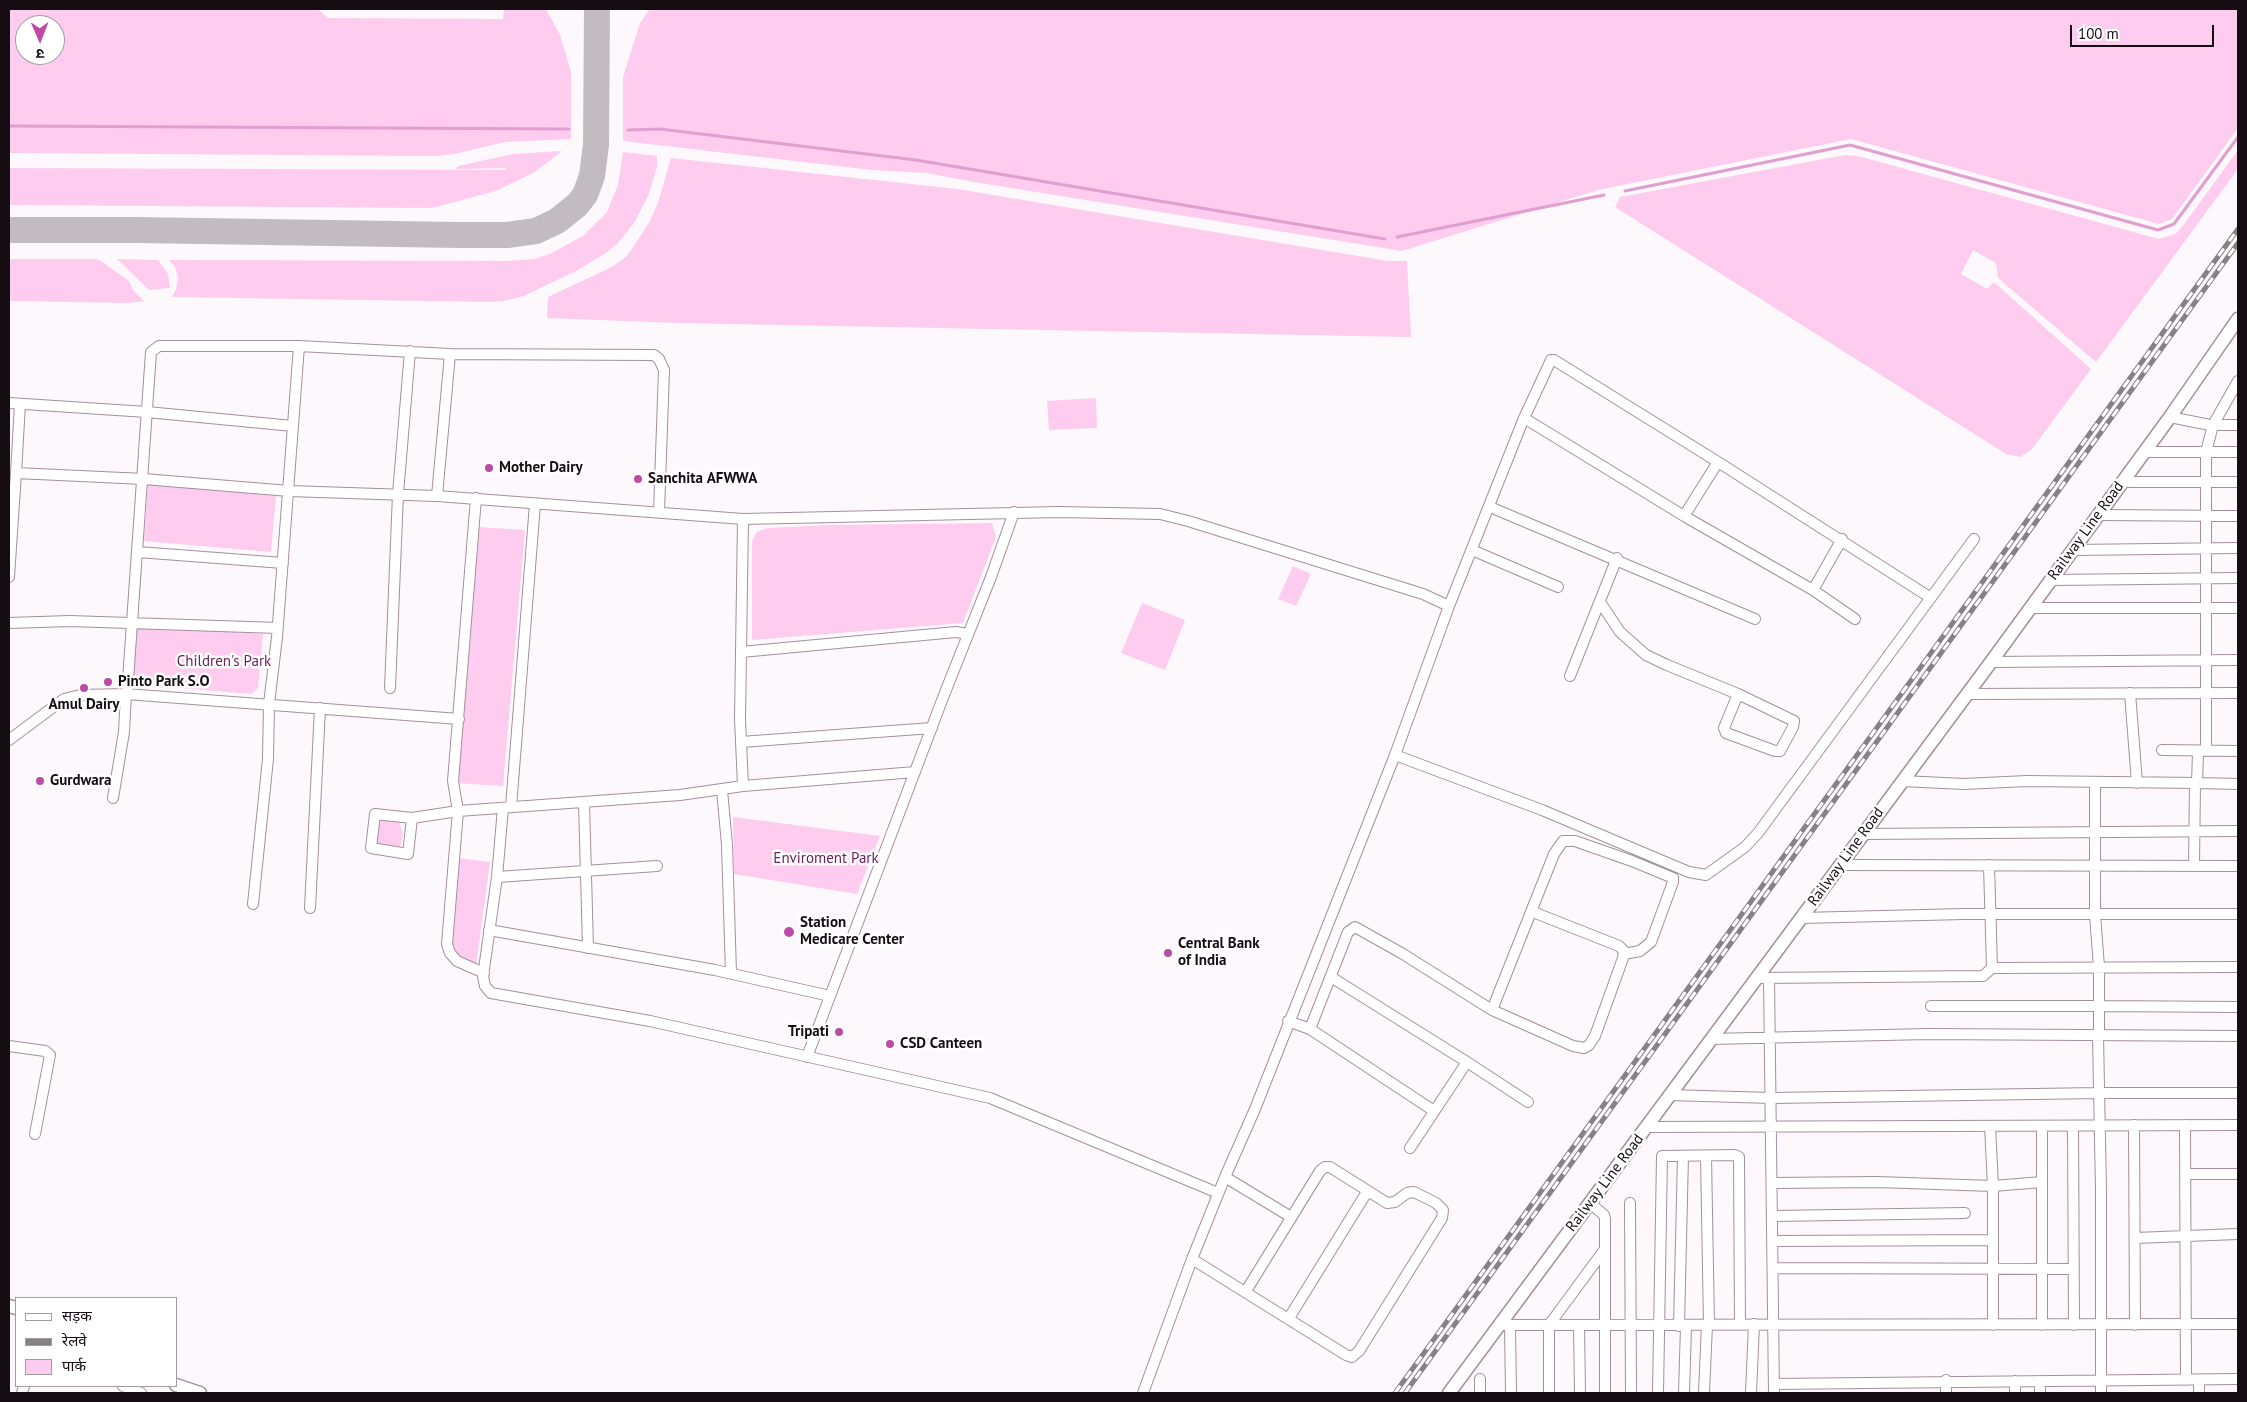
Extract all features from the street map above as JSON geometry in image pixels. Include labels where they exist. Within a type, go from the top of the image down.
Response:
[{"type":"street","name":"Railway Line Road","points":[[1449,1393],[1505,1325],[1590,1203],[1711,1039],[1763,978],[1801,918],[2031,608],[2170,417],[2238,319]]},
{"type":"street","points":[[253,904],[268,758],[269,704],[278,628],[299,346]]},
{"type":"street","points":[[113,798],[124,732],[144,479],[150,356],[155,347],[299,346],[450,354],[654,355],[659,358],[664,370],[659,512]]},
{"type":"street","points":[[390,688],[398,494],[410,351]]},
{"type":"street","points":[[437,496],[450,354]]},
{"type":"street","points":[[1143,1393],[1224,1177],[1255,1110],[1288,1021],[1395,755],[1449,606],[1524,418],[1550,360],[1553,359],[1718,462],[1931,598]]},
{"type":"street","points":[[2194,866],[2196,784],[2202,752],[2206,693],[2206,452],[2213,425],[2238,381]]},
{"type":"street","points":[[9,402],[147,412],[293,426]]},
{"type":"street","points":[[9,577],[20,404]]},
{"type":"street","points":[[2170,417],[2213,425],[2238,425]]},
{"type":"street","points":[[1524,418],[1684,516],[1813,590],[1855,619]]},
{"type":"street","points":[[2144,452],[2238,452]]},
{"type":"street","points":[[1684,516],[1718,462]]},
{"type":"street","points":[[16,473],[144,479],[289,491],[476,498],[743,519],[1014,512],[1150,514],[1166,516],[1423,594],[1449,606]]},
{"type":"street","points":[[2121,482],[2238,482]]},
{"type":"street","points":[[476,498],[453,781],[458,811],[448,949],[457,961],[484,973]]},
{"type":"street","points":[[535,504],[507,807],[484,973],[484,981],[488,990],[497,995],[650,1021],[990,1098],[1218,1193]]},
{"type":"street","points":[[1490,506],[1617,558],[1755,619]]},
{"type":"street","points":[[807,1057],[1014,512]]},
{"type":"street","points":[[2098,515],[2238,516]]},
{"type":"street","points":[[743,519],[741,652],[743,786]]},
{"type":"street","points":[[1395,755],[1437,769],[1542,810],[1689,872],[1706,875],[1745,847],[1758,833],[1974,539]]},
{"type":"street","points":[[1813,590],[1842,540]]},
{"type":"street","points":[[2073,550],[2238,548]]},
{"type":"street","points":[[1472,550],[1558,587]]},
{"type":"street","points":[[138,552],[283,563]]},
{"type":"street","points":[[1570,676],[1617,558]]},
{"type":"street","points":[[2051,580],[2238,578]]},
{"type":"street","points":[[1600,602],[1620,632],[1646,655],[1667,666],[1738,694],[1794,721],[1793,727],[1780,751],[1775,751],[1726,733],[1724,728],[1738,694]]},
{"type":"street","points":[[2031,608],[2238,608]]},
{"type":"street","points":[[9,623],[70,621],[132,622],[278,628]]},
{"type":"street","points":[[741,652],[956,632],[968,634]]},
{"type":"street","points":[[1991,662],[2238,660]]},
{"type":"street","points":[[2130,693],[2137,783]]},
{"type":"street","points":[[1967,694],[2238,693]]},
{"type":"street","points":[[9,740],[64,699],[80,695],[127,694],[459,719]]},
{"type":"street","points":[[310,908],[320,708]]},
{"type":"street","points":[[741,742],[932,728]]},
{"type":"street","points":[[2162,750],[2238,751]]},
{"type":"street","points":[[412,818],[408,854],[370,848],[375,814],[412,818],[458,811],[680,796],[743,786],[915,772]]},
{"type":"street","points":[[1902,781],[1964,784],[2026,781],[2238,784]]},
{"type":"street","points":[[2095,783],[2095,915],[2099,967],[2101,1393]]},
{"type":"street","points":[[722,790],[727,845],[731,973]]},
{"type":"street","points":[[584,802],[588,948]]},
{"type":"street","points":[[1863,834],[2238,831]]},
{"type":"street","points":[[1492,1010],[1533,912],[1556,849],[1565,840],[1591,847],[1671,876],[1673,882],[1651,942],[1640,951],[1624,954]]},
{"type":"street","points":[[1840,865],[2096,864],[2238,866]]},
{"type":"street","points":[[1990,865],[1992,968]]},
{"type":"street","points":[[497,877],[657,866]]},
{"type":"street","points":[[1310,1029],[1348,932],[1355,927],[1403,954],[1492,1010],[1573,1046],[1584,1048],[1589,1045],[1595,1036],[1624,954],[1623,948],[1533,912]]},
{"type":"street","points":[[1801,918],[1990,914],[2238,914]]},
{"type":"street","points":[[489,930],[750,976],[830,996]]},
{"type":"street","points":[[2238,967],[1992,968],[1983,976],[1763,978],[1770,1038],[1772,1098],[1774,1388],[1946,1380],[2101,1381],[2238,1379]]},
{"type":"street","points":[[1331,977],[1528,1102]]},
{"type":"street","points":[[1931,1006],[2238,1007]]},
{"type":"street","points":[[1288,1021],[1310,1029],[1434,1111]]},
{"type":"street","points":[[1711,1039],[1928,1034],[2238,1036]]},
{"type":"street","points":[[9,1046],[45,1051],[50,1055],[35,1134]]},
{"type":"street","points":[[1410,1148],[1467,1062]]},
{"type":"street","points":[[1669,1095],[1772,1098],[2238,1093]]},
{"type":"street","points":[[1646,1127],[2238,1124]]},
{"type":"street","points":[[2134,1125],[2135,1325]]},
{"type":"street","points":[[2185,1125],[2186,1380]]},
{"type":"street","points":[[1990,1126],[1993,1186],[1993,1325]]},
{"type":"street","points":[[2042,1126],[2042,1325]]},
{"type":"street","points":[[2073,1126],[2074,1325]]},
{"type":"street","points":[[1658,1393],[1662,1156],[1735,1155],[1740,1157],[1740,1324]]},
{"type":"street","points":[[1683,1156],[1684,1393]]},
{"type":"street","points":[[1704,1393],[1708,1325],[1706,1156]]},
{"type":"street","points":[[1192,1259],[1346,1355],[1354,1356],[1444,1212],[1442,1208],[1419,1193],[1407,1193],[1392,1204],[1387,1203],[1330,1167],[1325,1167],[1320,1171],[1246,1291]]},
{"type":"street","points":[[2186,1174],[2238,1174]]},
{"type":"street","points":[[1224,1177],[1291,1217]]},
{"type":"street","points":[[1773,1183],[1877,1182],[1993,1186],[2042,1182]]},
{"type":"street","points":[[1289,1318],[1367,1192]]},
{"type":"street","points":[[1590,1203],[1604,1215],[1605,1393]]},
{"type":"street","points":[[1630,1203],[1631,1393]]},
{"type":"street","points":[[1773,1216],[1965,1213]]},
{"type":"street","points":[[2135,1238],[2238,1234]]},
{"type":"street","points":[[1773,1241],[1993,1240]]},
{"type":"street","points":[[1549,1393],[1549,1325],[1605,1249]]},
{"type":"street","points":[[1773,1268],[2074,1269]]},
{"type":"street","points":[[1751,1393],[1754,1324]]},
{"type":"street","points":[[1511,1393],[1505,1325],[2238,1324]]},
{"type":"street","points":[[1579,1325],[1580,1393]]},
{"type":"street","points":[[1480,1379],[1480,1393]]},
{"type":"street","points":[[1946,1380],[1946,1393]]},
{"type":"street","points":[[2199,1380],[2199,1393]]},
{"type":"street","points":[[2015,1381],[2015,1393]]},
{"type":"street","points":[[2040,1381],[2040,1393]]},
{"type":"street","points":[[178,1386],[200,1393]]},
{"type":"street","points":[[125,1387],[140,1393]]},
{"type":"green space","points":[[9,9],[318,9],[328,18],[503,19],[504,9],[546,9],[560,35],[571,72],[571,139],[505,142],[454,154],[436,156],[9,153]]},
{"type":"green space","points":[[650,9],[2238,9],[2238,128],[2172,219],[2159,224],[1851,139],[1598,190],[1402,251],[926,173],[872,170],[623,141],[623,77],[640,23]]},
{"type":"green space","points":[[2238,150],[2238,169],[2096,362],[1998,278],[1996,263],[1973,250],[1961,274],[1987,289],[1994,282],[2091,369],[2032,449],[2020,457],[2006,454],[1615,207],[1620,197],[1845,155],[1858,156],[2159,239],[2175,234],[2182,227]]},
{"type":"green space","points":[[562,151],[535,172],[496,191],[432,208],[9,205],[9,168],[506,170],[506,168],[456,169],[458,166],[513,154]]},
{"type":"green space","points":[[623,152],[657,156],[657,167],[648,196],[634,223],[618,243],[606,253],[576,271],[524,296],[489,302],[172,297],[176,289],[178,277],[175,267],[169,260],[508,261],[534,259],[550,254],[583,236],[607,212],[618,185]]},
{"type":"green space","points":[[671,158],[957,189],[1388,261],[1407,261],[1411,337],[677,323],[547,318],[548,297],[612,267],[626,257],[650,221],[658,203]]},
{"type":"green space","points":[[9,259],[98,259],[129,281],[133,290],[144,301],[129,303],[9,301]]},
{"type":"green space","points":[[117,259],[158,260],[168,274],[170,288],[149,290]]},
{"type":"green space","points":[[1096,398],[1097,428],[1049,430],[1047,401]]},
{"type":"green space","points":[[148,483],[276,496],[271,552],[144,541]]},
{"type":"green space","points":[[992,523],[996,537],[963,623],[752,640],[752,541],[757,532],[768,528],[831,525]]},
{"type":"green space","points":[[478,527],[525,530],[503,786],[456,783]]},
{"type":"green space","points":[[1293,566],[1311,574],[1296,606],[1278,599]]},
{"type":"green space","points":[[1142,603],[1185,620],[1165,670],[1121,653]]},
{"type":"green space","name":"Children's Park","points":[[137,625],[263,634],[258,688],[251,694],[132,684]]},
{"type":"green space","name":"Enviroment Park","points":[[733,817],[880,836],[857,894],[734,874]]},
{"type":"green space","points":[[398,819],[403,834],[400,847],[385,848],[372,846],[377,820]]},
{"type":"green space","points":[[457,858],[490,862],[476,966],[457,955],[450,947]]},
{"type":"waterway","points":[[9,126],[569,129]]},
{"type":"waterway","points":[[628,130],[660,129],[916,160],[1385,239]]},
{"type":"waterway","points":[[1625,191],[1850,145],[2158,230],[2174,224],[2238,137]]},
{"type":"waterway","points":[[1397,237],[1604,195]]},
{"type":"taxiway","points":[[9,230],[460,235],[507,235],[536,231],[557,221],[577,205],[585,195],[592,176],[596,145],[597,9]]},
{"type":"railway","points":[[1395,1393],[2238,229]]},
{"type":"railway","points":[[1405,1393],[2238,243]]},
{"type":"place","name":"Mother Dairy","points":[[489,468]]},
{"type":"place","name":"Sanchita AFWWA","points":[[638,479]]},
{"type":"place","name":"Pinto Park S.O","points":[[108,682]]},
{"type":"place","name":"Amul Dairy","points":[[84,688]]},
{"type":"place","name":"Gurdwara","points":[[40,781]]},
{"type":"place","name":"Station Medicare Center","points":[[789,932]]},
{"type":"place","name":"Central Bank of India","points":[[1168,953]]},
{"type":"place","name":"Tripati","points":[[839,1032]]},
{"type":"place","name":"CSD Canteen","points":[[890,1044]]}]
